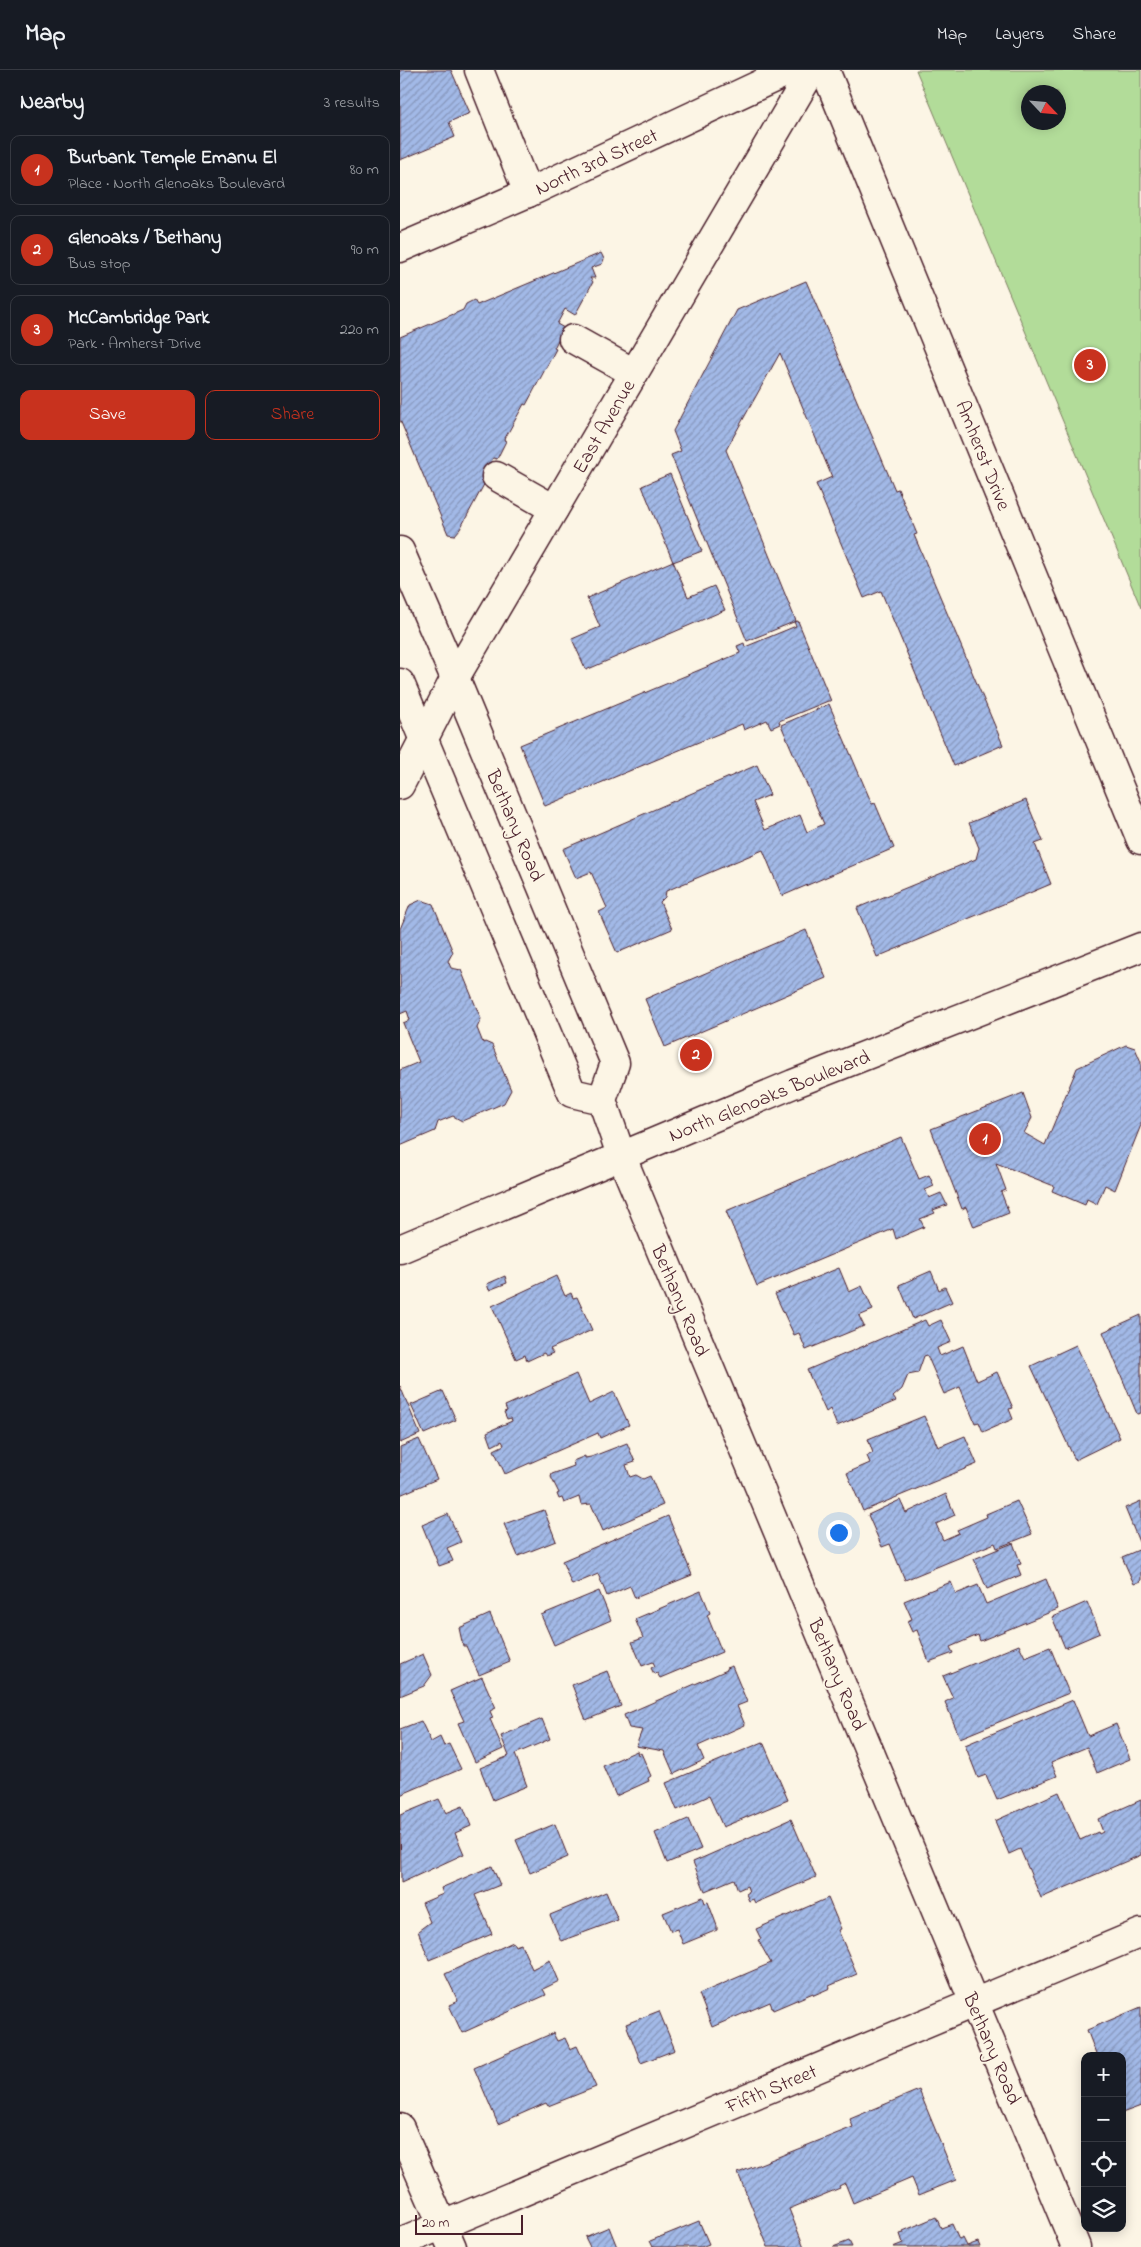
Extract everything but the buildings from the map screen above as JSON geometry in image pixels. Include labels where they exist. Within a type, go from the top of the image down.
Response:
[{"type":"street","points":[[479,70],[528,193]]},
{"type":"street","name":"North 3rd Street","points":[[400,248],[528,193],[791,70]]},
{"type":"street","name":"East Avenue","points":[[400,786],[456,678],[812,70]]},
{"type":"street","name":"Amherst Drive","points":[[825,70],[1141,840]]},
{"type":"street","points":[[573,339],[634,373]]},
{"type":"street","points":[[496,476],[554,509]]},
{"type":"street","name":"Bethany Road","points":[[400,550],[456,678],[615,1063],[602,1100],[621,1155],[1076,2247]]},
{"type":"street","points":[[400,683],[572,1093],[602,1100]]},
{"type":"street","name":"North Glenoaks Boulevard","points":[[400,1249],[793,1084],[1141,947]]},
{"type":"street","name":"Fifth Street","points":[[400,2243],[447,2236],[1141,1933]]},
{"type":"street","points":[[400,2128],[447,2236]]},
{"type":"green space","points":[[916,70],[1141,70],[1141,608]]},
{"type":"place","name":"McCambridge Park","points":[[1090,365]]},
{"type":"place","name":"Glenoaks / Bethany","points":[[696,1055]]},
{"type":"place","name":"Burbank Temple Emanu El","points":[[985,1139]]}]
